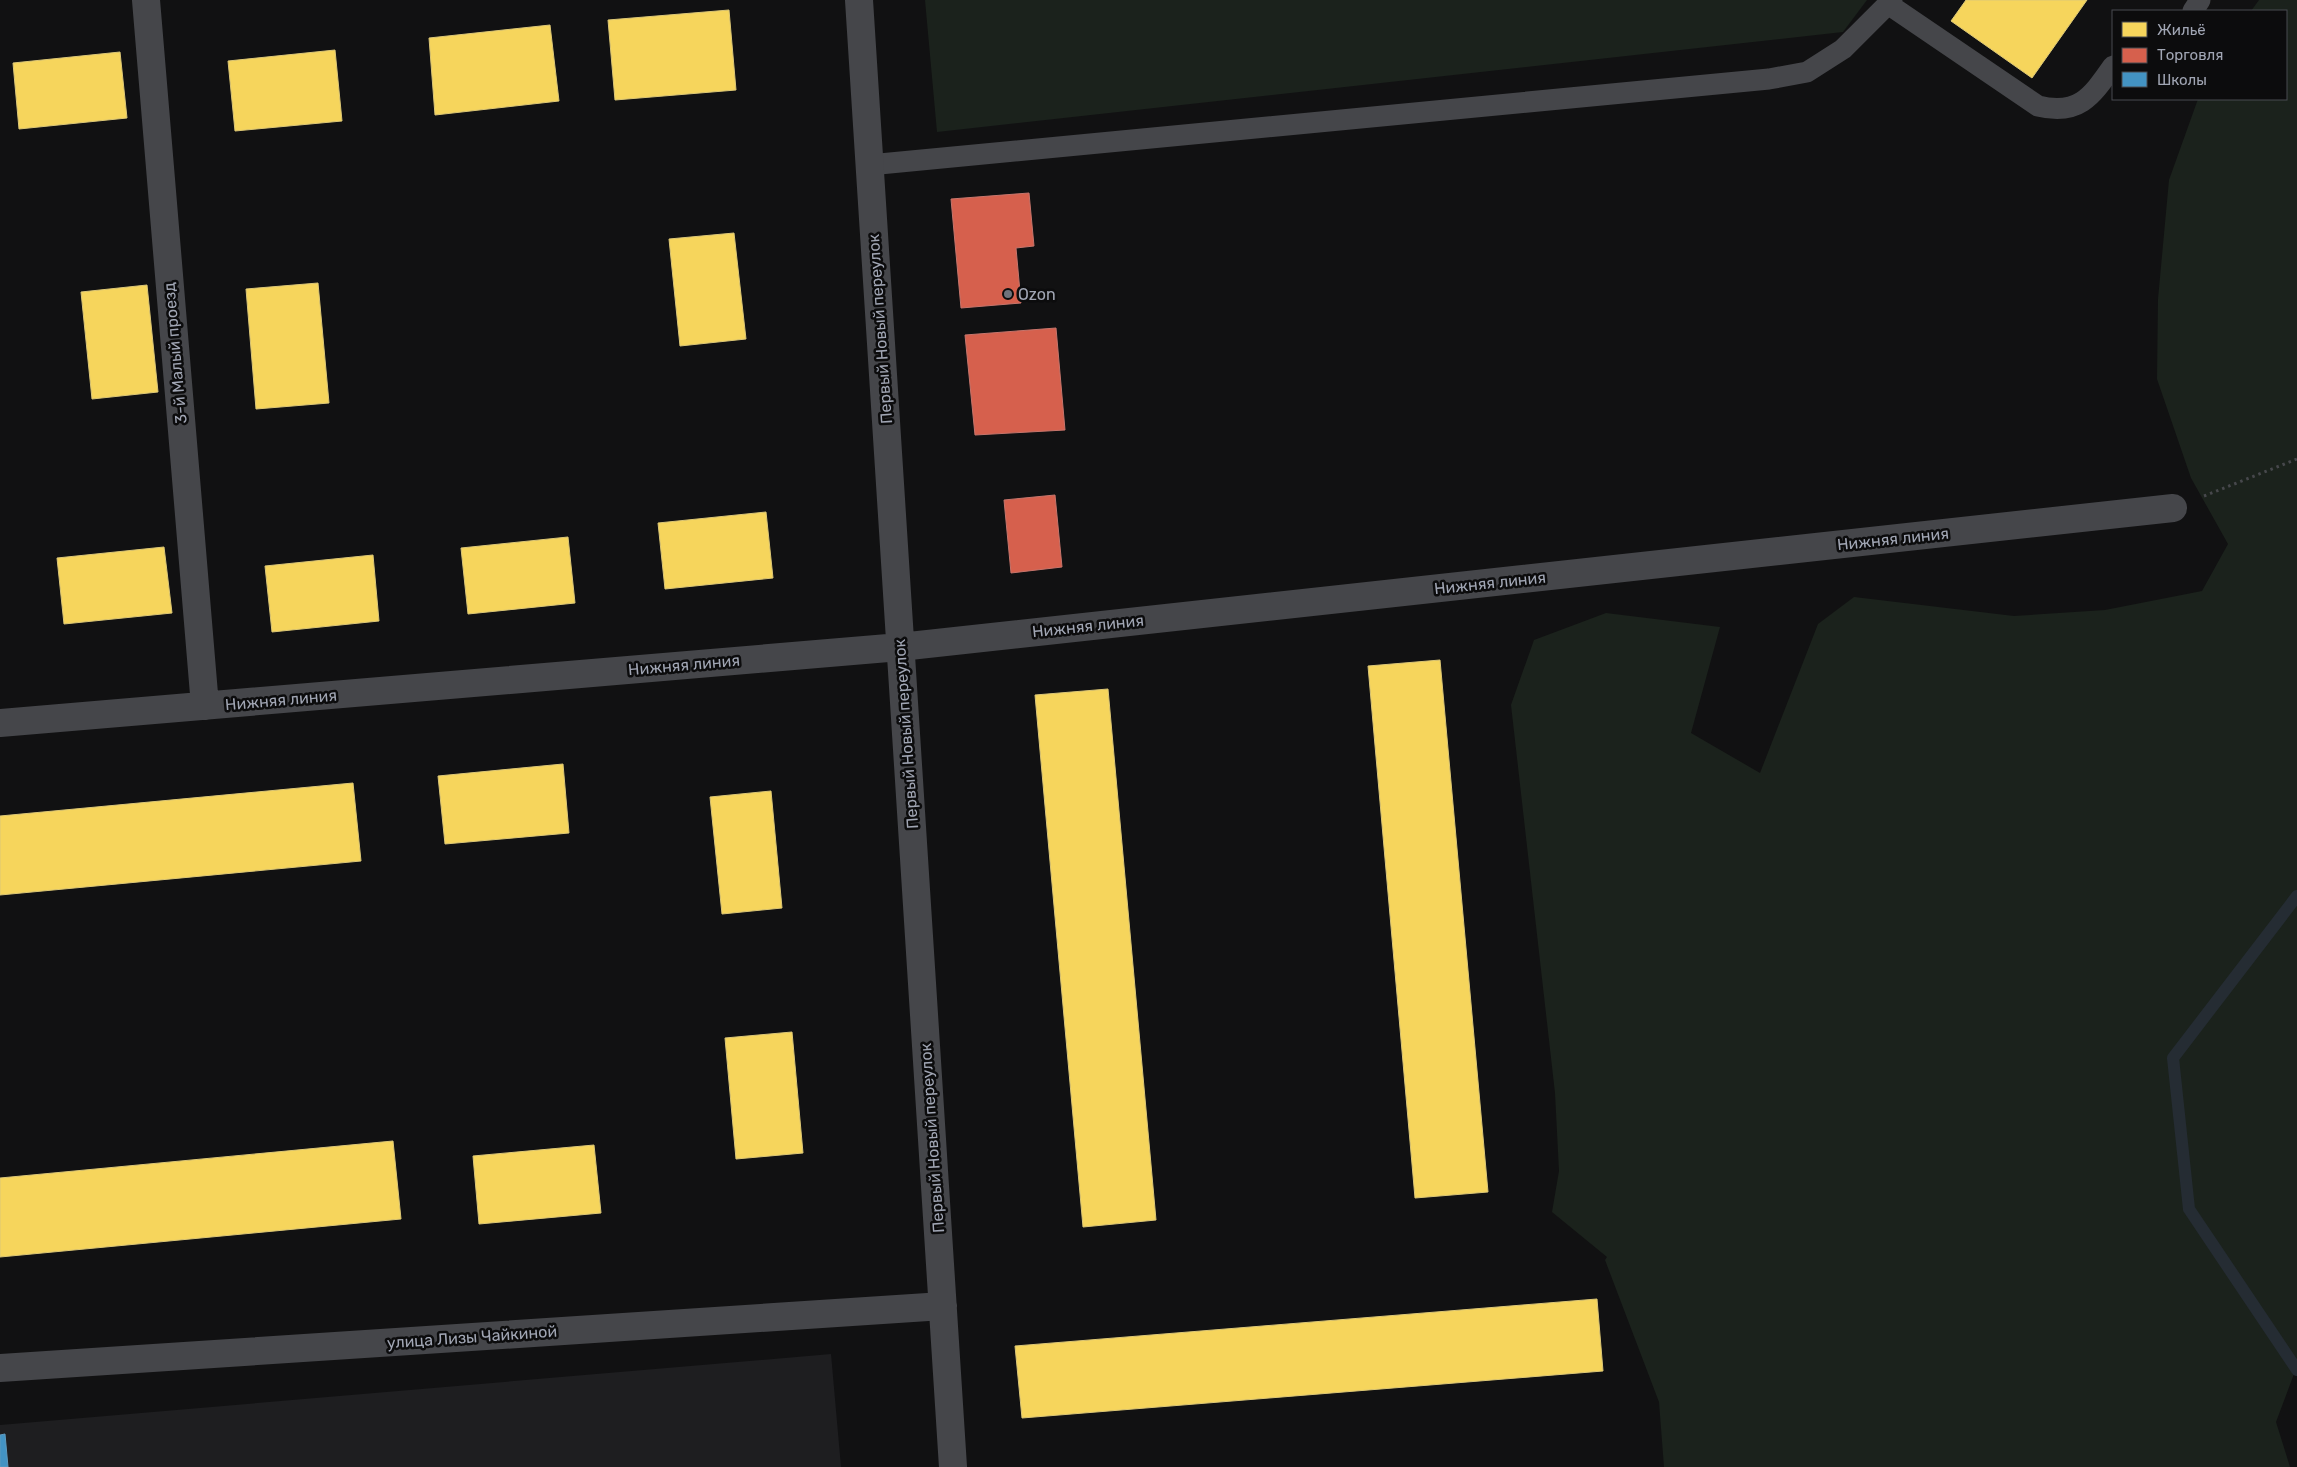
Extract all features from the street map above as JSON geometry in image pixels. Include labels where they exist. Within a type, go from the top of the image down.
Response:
[{"type":"street","name":"3-й Малый проезд","points":[[146,0],[205,706]]},
{"type":"street","name":"Первый Новый переулок","points":[[859,0],[953,1467]]},
{"type":"street","name":"Нижняя линия","points":[[0,724],[900,647],[2173,508]]},
{"type":"street","name":"улица Лизы Чайкиной","points":[[0,1368],[943,1306]]},
{"type":"lane","points":[[869,165],[1769,79],[1807,72],[1843,49],[1890,2],[2038,106],[2051,110],[2064,109],[2080,104],[2094,93],[2112,67]]},
{"type":"path","points":[[2173,508],[2297,459]]},
{"type":"shaded area","points":[[925,0],[1867,0],[1843,32],[937,132]]},
{"type":"shaded area","points":[[2259,0],[2297,0],[2297,1366],[2276,1422],[2290,1467],[1664,1467],[1659,1402],[1605,1260],[1607,1257],[1552,1212],[1559,1171],[1555,1093],[1511,705],[1534,640],[1606,613],[1720,627],[1691,733],[1760,773],[1818,624],[1854,597],[2014,616],[2105,610],[2202,591],[2228,544],[2191,478],[2157,379],[2158,299],[2169,180],[2198,100],[2287,100],[2287,10],[2252,10]]},
{"type":"shaded area","points":[[831,1354],[841,1467],[0,1467],[0,1425]]},
{"type":"building: Жильё","points":[[1966,0],[2087,0],[2032,78],[1951,21]]},
{"type":"building: Жильё","points":[[729,10],[736,90],[615,100],[608,20]]},
{"type":"building: Жильё","points":[[550,25],[559,101],[435,115],[429,38]]},
{"type":"building: Жильё","points":[[335,50],[342,121],[235,131],[228,61]]},
{"type":"building: Жильё","points":[[120,52],[127,118],[19,129],[13,63]]},
{"type":"building: Жильё","points":[[734,233],[746,339],[680,346],[669,239]]},
{"type":"building: Жильё","points":[[318,283],[329,403],[256,409],[246,289]]},
{"type":"building: Жильё","points":[[147,285],[158,392],[92,399],[81,292]]},
{"type":"building: Жильё","points":[[766,512],[773,578],[665,589],[658,523]]},
{"type":"building: Жильё","points":[[568,537],[575,603],[468,614],[461,548]]},
{"type":"building: Жильё","points":[[164,547],[172,613],[64,624],[57,558]]},
{"type":"building: Жильё","points":[[373,555],[379,621],[272,632],[265,566]]},
{"type":"building: Жильё","points":[[1440,660],[1488,1192],[1415,1198],[1368,666]]},
{"type":"building: Жильё","points":[[1108,689],[1156,1220],[1083,1227],[1035,695]]},
{"type":"building: Жильё","points":[[563,764],[569,833],[445,844],[438,776]]},
{"type":"building: Жильё","points":[[353,783],[361,861],[0,895],[0,816]]},
{"type":"building: Жильё","points":[[771,791],[782,908],[722,914],[710,797]]},
{"type":"building: Жильё","points":[[792,1032],[803,1153],[736,1159],[725,1038]]},
{"type":"building: Жильё","points":[[393,1141],[401,1219],[0,1257],[0,1178]]},
{"type":"building: Жильё","points":[[594,1145],[601,1213],[479,1224],[473,1156]]},
{"type":"building: Жильё","points":[[1597,1299],[1603,1371],[1022,1418],[1015,1346]]},
{"type":"building: Торговля","points":[[1029,193],[1034,246],[1016,248],[1021,303],[961,308],[951,199]]},
{"type":"building: Торговля","points":[[1056,328],[1065,430],[975,435],[965,335]]},
{"type":"building: Торговля","points":[[1055,495],[1062,567],[1011,573],[1004,500]]},
{"type":"building: Школы","points":[[5,1434],[8,1467],[0,1467],[0,1435]]},
{"type":"waterway","points":[[2297,896],[2173,1058],[2189,1209],[2297,1370]]},
{"type":"place","name":"Ozon","points":[[1008,294]]}]
